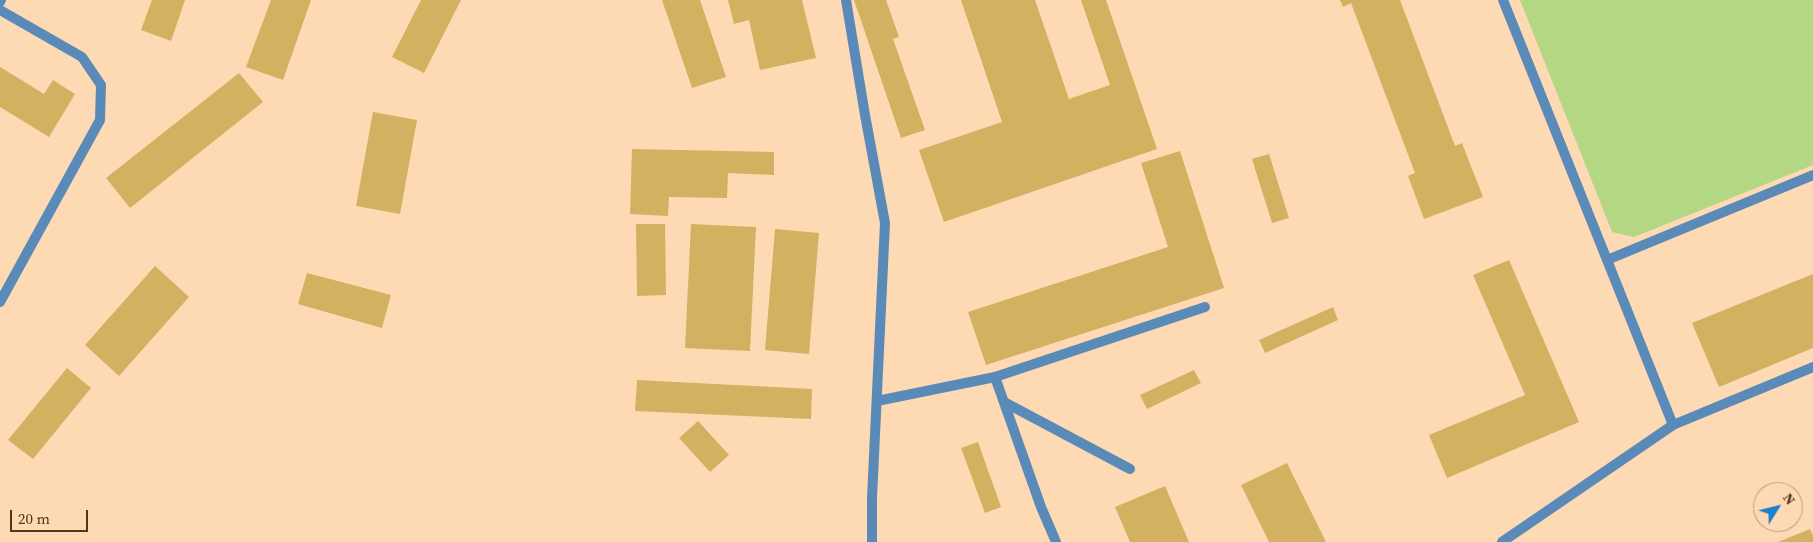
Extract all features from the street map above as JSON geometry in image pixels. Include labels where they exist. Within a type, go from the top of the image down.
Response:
[{"type":"street","points":[[846,0],[885,223],[872,542]]},
{"type":"street","points":[[1503,0],[1673,425]]},
{"type":"street","points":[[0,10],[82,57],[101,84],[100,120],[0,302]]},
{"type":"street","points":[[1607,260],[1813,175]]},
{"type":"street","points":[[877,401],[995,377],[1205,307]]},
{"type":"street","points":[[1502,542],[1673,425],[1813,367]]},
{"type":"street","points":[[995,377],[1041,507],[1056,542]]},
{"type":"street","points":[[1004,402],[1130,469]]},
{"type":"green space","points":[[1520,0],[1813,0],[1813,165],[1634,237],[1612,232]]},
{"type":"building","points":[[152,0],[185,0],[171,41],[141,30]]},
{"type":"building","points":[[271,0],[311,0],[283,80],[246,67]]},
{"type":"building","points":[[421,0],[461,0],[424,73],[392,57]]},
{"type":"building","points":[[662,0],[700,0],[726,77],[692,88]]},
{"type":"building","points":[[728,0],[802,0],[816,58],[760,70],[749,20],[734,24]]},
{"type":"building","points":[[854,0],[886,0],[899,37],[893,39],[925,130],[901,138]]},
{"type":"building","points":[[961,0],[1035,0],[1069,99],[1110,85],[1081,0],[1106,0],[1157,149],[944,222],[919,150],[1002,122]]},
{"type":"building","points":[[1340,0],[1400,0],[1455,146],[1462,143],[1483,197],[1424,219],[1408,176],[1415,173],[1351,3],[1343,7]]},
{"type":"building","points":[[0,67],[44,94],[53,80],[75,94],[49,137],[0,107]]},
{"type":"building","points":[[239,73],[263,102],[130,208],[106,178]]},
{"type":"building","points":[[373,112],[417,120],[400,214],[356,206]]},
{"type":"building","points":[[632,149],[774,152],[774,175],[728,173],[727,198],[669,197],[668,216],[630,214]]},
{"type":"building","points":[[1180,151],[1224,288],[986,365],[968,312],[1168,247],[1141,163]]},
{"type":"building","points":[[1269,154],[1289,218],[1272,223],[1252,159]]},
{"type":"building","points":[[636,224],[665,224],[666,295],[637,296]]},
{"type":"building","points":[[691,224],[756,227],[750,351],[685,348]]},
{"type":"building","points":[[775,229],[819,233],[809,354],[765,350]]},
{"type":"building","points":[[1509,260],[1579,422],[1447,478],[1429,435],[1525,395],[1473,275]]},
{"type":"building","points":[[155,266],[189,297],[119,376],[85,345]]},
{"type":"building","points":[[307,273],[391,295],[382,328],[298,304]]},
{"type":"building","points":[[1813,274],[1813,348],[1719,387],[1692,323]]},
{"type":"building","points":[[1333,307],[1338,320],[1265,353],[1259,340]]},
{"type":"building","points":[[67,368],[91,388],[33,459],[8,440]]},
{"type":"building","points":[[1194,370],[1201,383],[1147,409],[1140,395]]},
{"type":"building","points":[[637,380],[812,389],[811,419],[635,411]]},
{"type":"building","points":[[698,421],[729,455],[710,472],[679,438]]},
{"type":"building","points":[[978,442],[1001,507],[985,513],[961,448]]},
{"type":"building","points":[[1287,463],[1326,542],[1269,542],[1241,485]]},
{"type":"building","points":[[1165,486],[1189,542],[1130,542],[1115,507]]},
{"type":"building","points":[[1810,529],[1813,535],[1813,542],[1778,542],[1803,532]]}]
